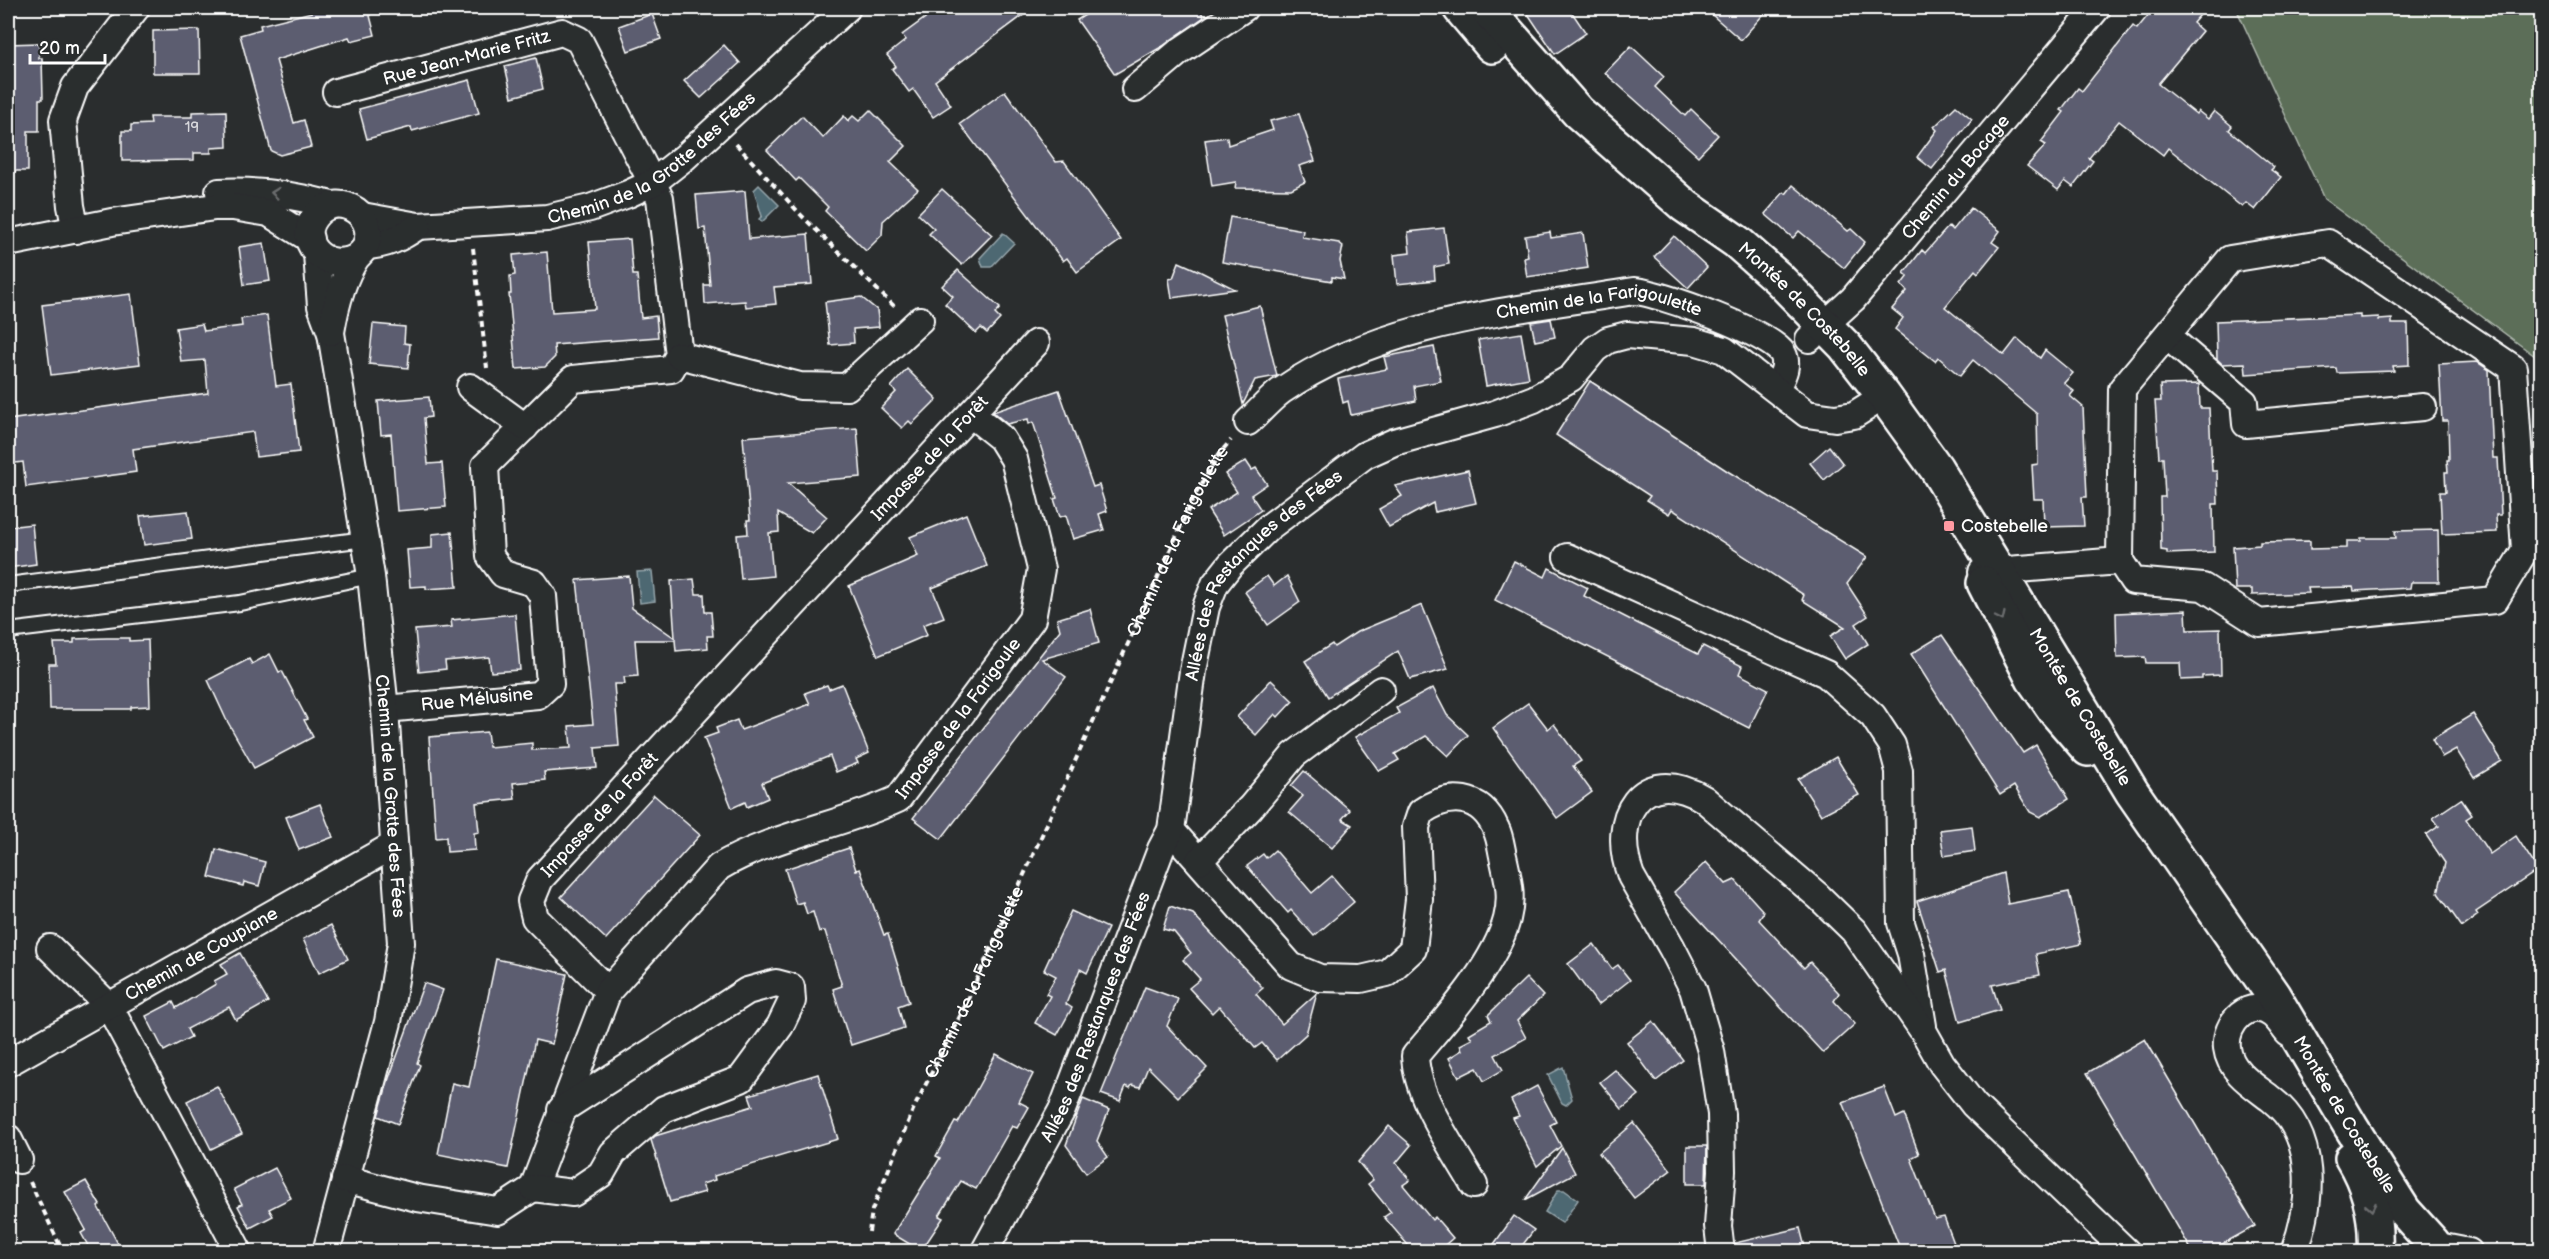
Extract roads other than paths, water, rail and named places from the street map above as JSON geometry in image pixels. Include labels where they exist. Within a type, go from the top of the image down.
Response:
[{"type":"main road","name":"Montée de Costebelle","points":[[1460,8],[1473,26],[1503,58],[1535,87],[1578,112]]},
{"type":"main road","name":"Montée de Costebelle","points":[[1486,8],[1578,112],[1685,206],[1724,251],[1817,332],[1875,402],[1888,434],[1933,500],[2043,642],[2132,792],[2273,995],[2404,1211],[2446,1248]]},
{"type":"main road","name":"Montée de Costebelle","points":[[1988,572],[2033,680],[2056,712],[2090,750],[2111,780],[2360,1171],[2372,1208],[2375,1251]]},
{"type":"main road","points":[[2386,1251],[2399,1243],[2410,1240],[2446,1248]]},
{"type":"street","points":[[76,230],[71,206],[63,120],[75,87],[136,8]]},
{"type":"street","name":"Chemin de la Grotte des Fées","points":[[326,1251],[388,1022],[401,943],[385,709],[371,576],[331,333],[321,306],[311,224],[319,212],[332,205],[352,207],[362,216],[418,226],[547,218],[590,208],[652,183],[719,126],[848,8]]},
{"type":"street","points":[[1135,89],[1180,51],[1244,8]]},
{"type":"street","name":"Chemin du Bocage","points":[[1817,332],[1860,290],[2097,8]]},
{"type":"street","name":"Rue Jean-Marie Fritz","points":[[336,92],[562,32],[579,40],[652,183]]},
{"type":"street","points":[[652,183],[660,198],[679,355],[800,386],[847,387],[916,323]]},
{"type":"street","points":[[112,222],[187,197],[216,192],[270,192],[296,195],[332,205]]},
{"type":"street","points":[[8,243],[112,222],[215,207],[233,207],[269,213],[314,247]]},
{"type":"street","points":[[361,252],[368,231],[362,216]]},
{"type":"street","name":"Chemin de la Grotte des Fées","points":[[314,247],[332,262],[349,261],[361,252],[396,240],[418,226]]},
{"type":"street","points":[[2328,243],[2513,368],[2524,550],[2495,600],[2259,623],[2202,587],[2133,581],[2120,561],[2122,389],[2230,259],[2328,243]]},
{"type":"street","name":"Chemin de la Grotte des Fées","points":[[331,333],[336,306],[361,252]]},
{"type":"street","name":"Chemin de la Farigoulette","points":[[1248,422],[1279,393],[1302,378],[1379,342],[1450,321],[1634,291],[1662,296],[1734,324],[1778,348],[1785,362],[1784,373],[1776,389]]},
{"type":"street","name":"Allées des Restanques des Fées","points":[[984,1251],[1062,1110],[1161,849],[1171,830],[1193,671],[1206,607],[1215,584],[1230,565],[1269,527],[1365,455],[1394,442],[1495,414],[1534,399],[1571,378],[1595,349],[1608,340],[1627,335],[1694,341],[1724,350],[1807,414],[1844,417],[1854,415],[1875,402]]},
{"type":"street","points":[[2167,336],[2244,402],[2246,424],[2423,407]]},
{"type":"street","name":"Impasse de la Forêt","points":[[608,992],[536,918],[531,901],[540,879],[1036,343]]},
{"type":"street","name":"Rue Mélusine","points":[[385,709],[538,695],[550,684],[543,596],[534,584],[504,574],[490,556],[485,466],[573,379],[671,369],[679,355]]},
{"type":"street","points":[[481,395],[525,427]]},
{"type":"street","name":"Impasse de la Farigoule","points":[[608,992],[718,867],[741,854],[872,811],[898,799],[1032,619],[1041,569],[1014,459],[1000,438],[971,414]]},
{"type":"street","points":[[1567,557],[1826,674],[1873,716],[1892,745],[1899,771],[1901,923],[1911,954],[1924,1032]]},
{"type":"street","points":[[1988,572],[2120,561]]},
{"type":"street","points":[[1199,861],[1251,807],[1294,755],[1381,690]]},
{"type":"street","points":[[1721,1251],[1718,1226],[1722,1171],[1721,1114],[1706,1029],[1693,989],[1683,968],[1631,876],[1625,860],[1623,830],[1634,805],[1646,792],[1673,787],[1689,790],[1704,799],[1818,896],[1854,931],[1924,1032],[1942,1064],[1974,1105],[2127,1251]]},
{"type":"street","points":[[1171,830],[1291,966],[1320,978],[1361,979],[1387,973],[1413,949],[1419,899],[1416,827],[1421,813],[1432,804],[1460,799],[1474,802],[1488,814],[1497,830],[1511,890],[1507,920],[1496,947],[1479,974],[1415,1056],[1416,1072],[1429,1104],[1474,1185]]},
{"type":"street","name":"Chemin de Coupiane","points":[[8,1063],[394,845]]},
{"type":"street","points":[[50,948],[109,1006],[239,1251]]},
{"type":"street","points":[[533,1188],[573,1193],[601,1174],[613,1153],[664,1109],[741,1079],[780,1026],[792,1001],[791,987],[776,983],[747,991],[561,1110]]},
{"type":"street","points":[[345,1179],[417,1198],[498,1211],[533,1188],[608,992]]},
{"type":"street","points":[[2294,1251],[2307,1204],[2308,1160],[2303,1144],[2284,1112],[2244,1079],[2235,1067],[2227,1049],[2227,1036],[2232,1022],[2242,1012],[2256,1008],[2272,1013],[2282,1024],[2307,1065],[2322,1079]]},
{"type":"street","points":[[1704,1251],[1718,1226]]},
{"type":"lane","points":[[8,585],[365,539]]},
{"type":"lane","points":[[8,631],[240,603],[371,576]]},
{"type":"water","points":[[759,185],[779,205],[762,222],[759,219],[762,216],[754,190]]},
{"type":"water","points":[[1003,233],[1014,243],[991,267],[983,267],[980,258]]},
{"type":"water","points":[[652,571],[655,601],[640,603],[637,572]]},
{"type":"water","points":[[1563,1067],[1572,1099],[1566,1105],[1562,1103],[1548,1075]]},
{"type":"water","points":[[1558,1190],[1564,1190],[1578,1200],[1562,1223],[1545,1212]]},
{"type":"place","name":"Costebelle","points":[[1949,526]]}]
